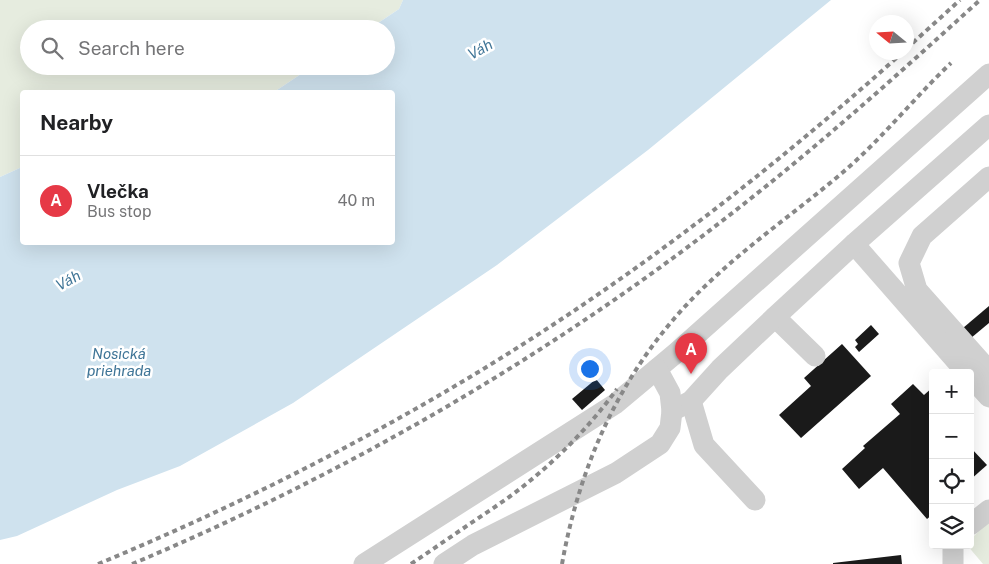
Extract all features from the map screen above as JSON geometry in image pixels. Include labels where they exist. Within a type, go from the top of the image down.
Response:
[{"type":"street","points":[[364,564],[616,404],[989,74]]},
{"type":"street","points":[[672,411],[691,401],[720,369],[775,316],[989,125]]},
{"type":"street","points":[[989,177],[922,236],[909,263],[917,290],[989,372]]},
{"type":"street","points":[[854,244],[964,369]]},
{"type":"street","points":[[775,316],[815,356]]},
{"type":"street","points":[[444,564],[473,545],[616,473],[660,444],[670,428],[672,411],[670,393],[657,369]]},
{"type":"street","points":[[974,380],[989,397]]},
{"type":"street","points":[[691,401],[704,445],[755,500]]},
{"type":"street","points":[[974,522],[989,510]]},
{"type":"street","points":[[953,549],[953,564]]},
{"type":"shaded area","points":[[0,0],[403,0],[399,9],[382,20],[20,20],[20,75],[300,75],[277,90],[20,90],[20,168],[0,177]]},
{"type":"shaded area","points":[[989,521],[989,564],[983,564],[970,549],[974,549],[974,536]]},
{"type":"water","name":"Nosická priehrada","points":[[403,0],[831,0],[648,150],[497,265],[293,403],[180,466],[117,490],[17,536],[0,540],[0,177],[20,168],[20,245],[395,245],[395,90],[277,90],[300,75],[395,75],[395,20],[382,20],[399,9]]},
{"type":"building","points":[[989,306],[989,323],[971,338],[963,328]]},
{"type":"building","points":[[871,325],[879,334],[859,352],[855,347],[858,344],[855,340]]},
{"type":"building","points":[[842,344],[871,376],[801,438],[779,415],[811,386],[804,378]]},
{"type":"building","points":[[596,379],[605,390],[582,410],[572,399]]},
{"type":"building","points":[[913,384],[924,395],[929,391],[929,517],[927,519],[883,468],[859,489],[842,469],[865,448],[863,446],[900,414],[891,404]]},
{"type":"building","points":[[974,451],[987,465],[974,476]]},
{"type":"building","points":[[901,555],[902,564],[833,564],[833,563]]},
{"type":"railway","points":[[914,42],[960,0]]},
{"type":"railway","points":[[132,564],[296,489],[375,447],[454,402],[606,306],[679,254],[780,175],[867,101],[980,0]]},
{"type":"railway","points":[[98,564],[196,521],[293,475],[387,425],[536,336],[699,222],[802,139],[894,60]]},
{"type":"railway","points":[[562,564],[571,523],[597,444],[635,371],[659,337],[716,276],[856,160],[951,63]]},
{"type":"railway","points":[[411,564],[505,500],[535,477],[585,429],[617,389]]},
{"type":"place","name":"Vlečka","points":[[691,374]]},
{"type":"water label","name":"Váh","points":[[480,49]]},
{"type":"water label","name":"Váh","points":[[68,280]]}]
